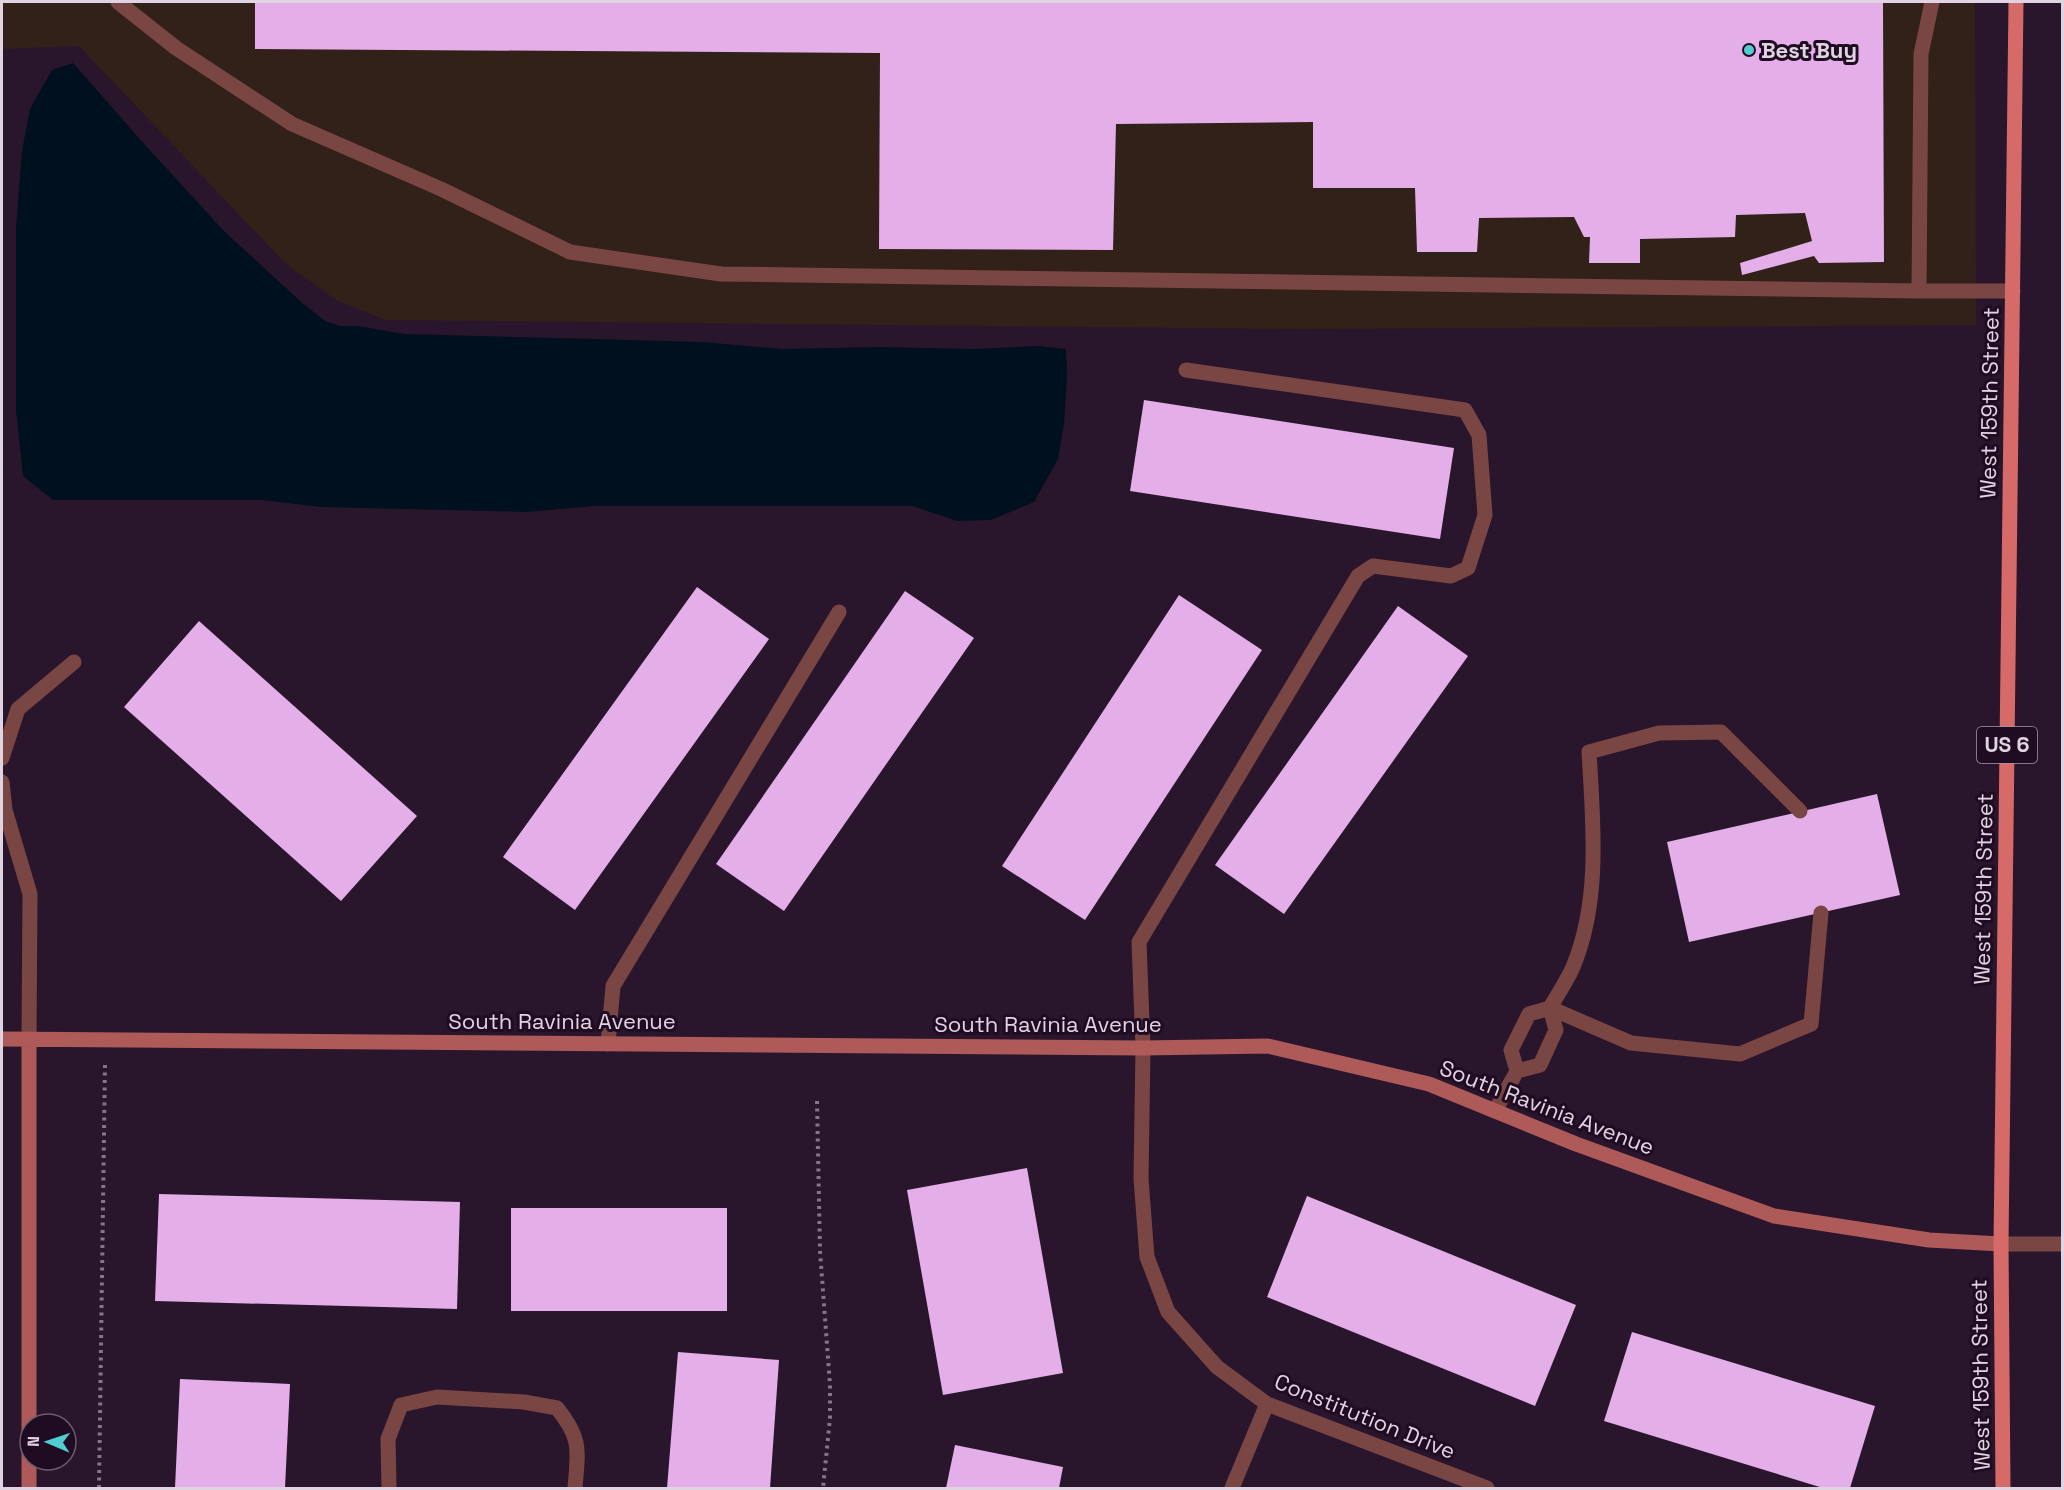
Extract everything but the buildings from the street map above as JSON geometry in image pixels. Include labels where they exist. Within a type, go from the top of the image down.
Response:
[{"type":"main road","name":"West 159th Street","points":[[2003,1488],[2001,1244],[2016,2]]},
{"type":"street","points":[[118,2],[176,48],[292,124],[441,189],[570,252],[721,274],[2013,291]]},
{"type":"street","points":[[1919,291],[1921,54],[1932,2]]},
{"type":"street","name":"Constitution Drive","points":[[1186,370],[1465,410],[1479,435],[1485,515],[1468,568],[1451,576],[1373,566],[1358,576],[1139,942],[1143,1048],[1141,1179],[1147,1257],[1168,1312],[1217,1367],[1267,1404],[1487,1488]]},
{"type":"street","points":[[608,1044],[613,986],[839,612]]},
{"type":"street","points":[[2,758],[18,709],[74,662]]},
{"type":"street","points":[[1495,1111],[1517,1071],[1540,1065],[1556,1030],[1550,1008],[1572,968],[1588,917],[1594,832],[1588,752],[1659,733],[1721,732],[1800,812]]},
{"type":"street","points":[[2,782],[5,810],[30,894],[28,1488]]},
{"type":"street","points":[[1517,1071],[1510,1050],[1529,1014],[1550,1008],[1631,1043],[1740,1054],[1811,1024],[1821,913]]},
{"type":"street","name":"South Ravinia Avenue","points":[[2,1039],[1143,1048],[1268,1046],[1429,1084],[1576,1144],[1774,1216],[1929,1240],[2001,1244],[2062,1244]]},
{"type":"street","points":[[389,1488],[388,1439],[401,1405],[437,1397],[524,1402],[557,1408],[570,1425],[579,1447],[575,1488]]},
{"type":"street","points":[[1232,1488],[1267,1404]]},
{"type":"path","points":[[99,1488],[105,1040]]},
{"type":"path","points":[[817,1101],[820,1251],[830,1385],[830,1418],[823,1488]]},
{"type":"shaded area","points":[[2,2],[1975,2],[1976,325],[1300,329],[385,320],[336,300],[285,263],[79,46],[2,49]]},
{"type":"water","points":[[73,63],[224,231],[325,321],[340,326],[358,326],[404,334],[703,342],[782,349],[878,347],[973,349],[1039,346],[1066,349],[1064,424],[1058,459],[1034,502],[991,520],[957,521],[912,506],[594,506],[526,512],[322,507],[261,500],[53,500],[23,476],[16,410],[16,228],[22,151],[30,109],[52,70]]},
{"type":"place","name":"Best Buy","points":[[1749,50]]}]
